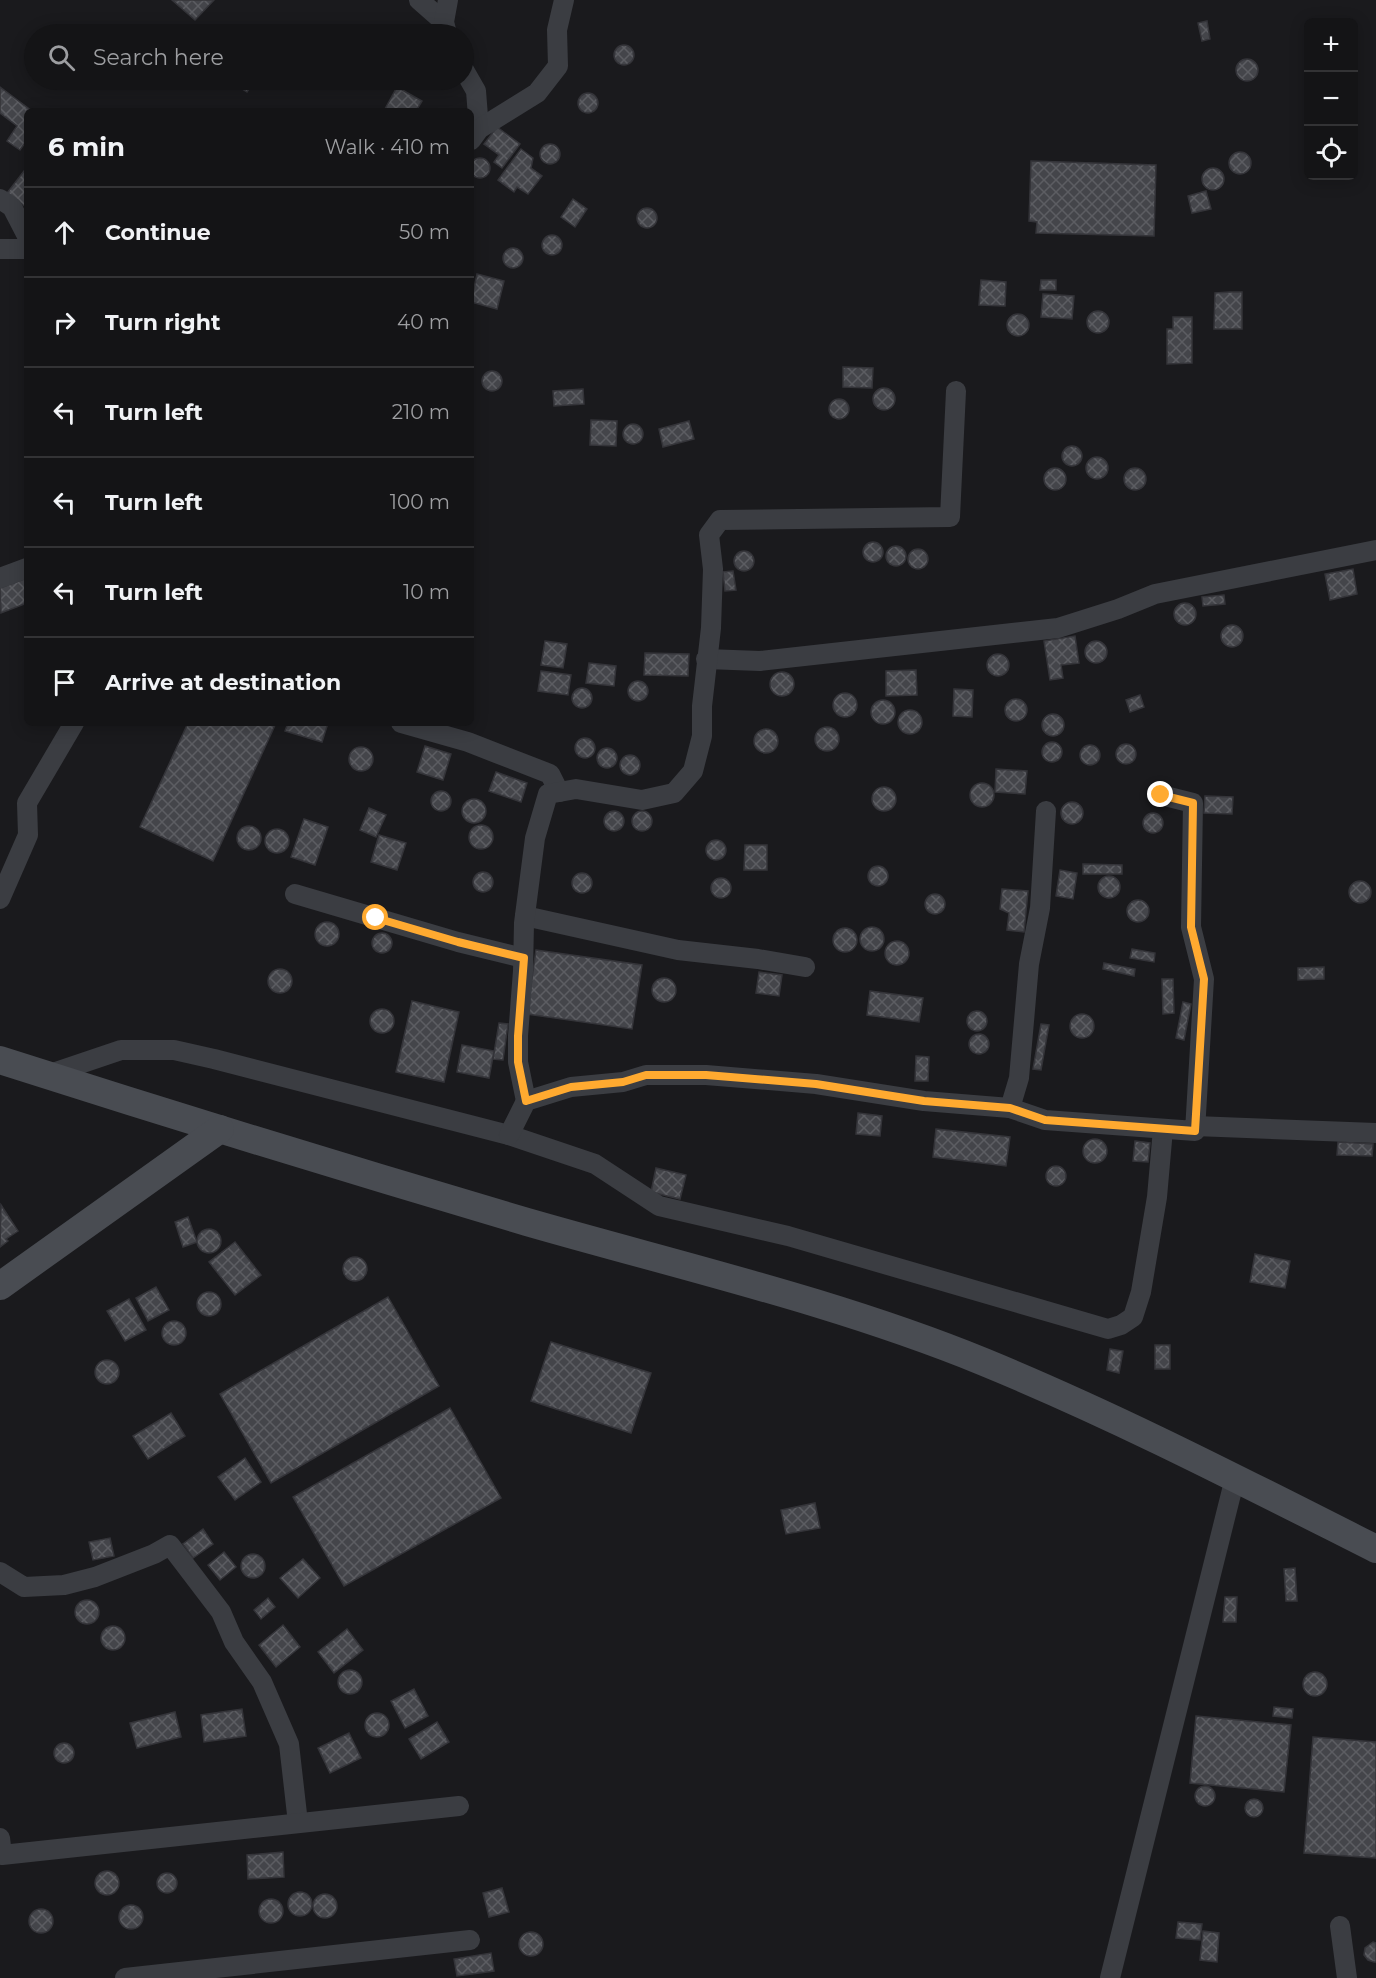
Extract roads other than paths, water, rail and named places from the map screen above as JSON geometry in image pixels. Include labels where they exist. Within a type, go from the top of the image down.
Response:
[{"type":"main road","points":[[0,1060],[528,1222],[870,1320],[983,1362],[1116,1421],[1376,1549]]},
{"type":"main road","points":[[0,1286],[219,1129]]},
{"type":"street","points":[[419,0],[441,24]]},
{"type":"street","points":[[445,24],[448,0]]},
{"type":"street","points":[[475,134],[537,93],[558,66],[557,30],[564,0]]},
{"type":"street","points":[[474,88],[476,91],[475,134]]},
{"type":"street","points":[[0,199],[12,207],[24,230]]},
{"type":"street","points":[[0,249],[24,249]]},
{"type":"street","points":[[509,1136],[526,1101],[518,1062],[525,916],[534,838],[548,794],[576,789],[642,800],[674,793],[693,771],[702,736],[702,706],[711,628],[712,569],[709,535],[720,520],[950,517],[956,392]]},
{"type":"street","points":[[706,659],[760,661],[1058,628],[1118,609],[1155,594],[1376,550]]},
{"type":"street","points":[[0,578],[24,569]]},
{"type":"street","points":[[0,899],[28,835],[27,803],[72,726]]},
{"type":"street","points":[[412,726],[468,742],[550,774],[559,792]]},
{"type":"street","points":[[526,1101],[571,1087],[623,1082],[646,1075],[706,1075],[816,1084],[924,1101],[1010,1108],[1045,1120],[1195,1131],[1204,979],[1191,927],[1193,803],[1161,795]]},
{"type":"street","points":[[1010,1108],[1019,1078],[1029,964],[1040,908],[1046,811]]},
{"type":"street","points":[[295,894],[458,942],[524,958]]},
{"type":"street","points":[[525,916],[678,950],[805,967]]},
{"type":"street","points":[[46,1075],[121,1050],[174,1050],[509,1136],[595,1164],[659,1206],[788,1236],[1108,1329],[1121,1325],[1132,1317],[1141,1292],[1156,1197],[1163,1129]]},
{"type":"street","points":[[1195,1126],[1376,1133]]},
{"type":"street","points":[[1110,1978],[1235,1478]]},
{"type":"street","points":[[0,1572],[24,1587],[64,1585],[95,1577],[154,1554],[170,1545],[221,1612],[234,1642],[262,1682],[289,1744],[298,1824]]},
{"type":"street","points":[[0,1838],[2,1854],[459,1806]]},
{"type":"street","points":[[1340,1926],[1347,1978]]},
{"type":"street","points":[[126,1978],[470,1940]]}]
